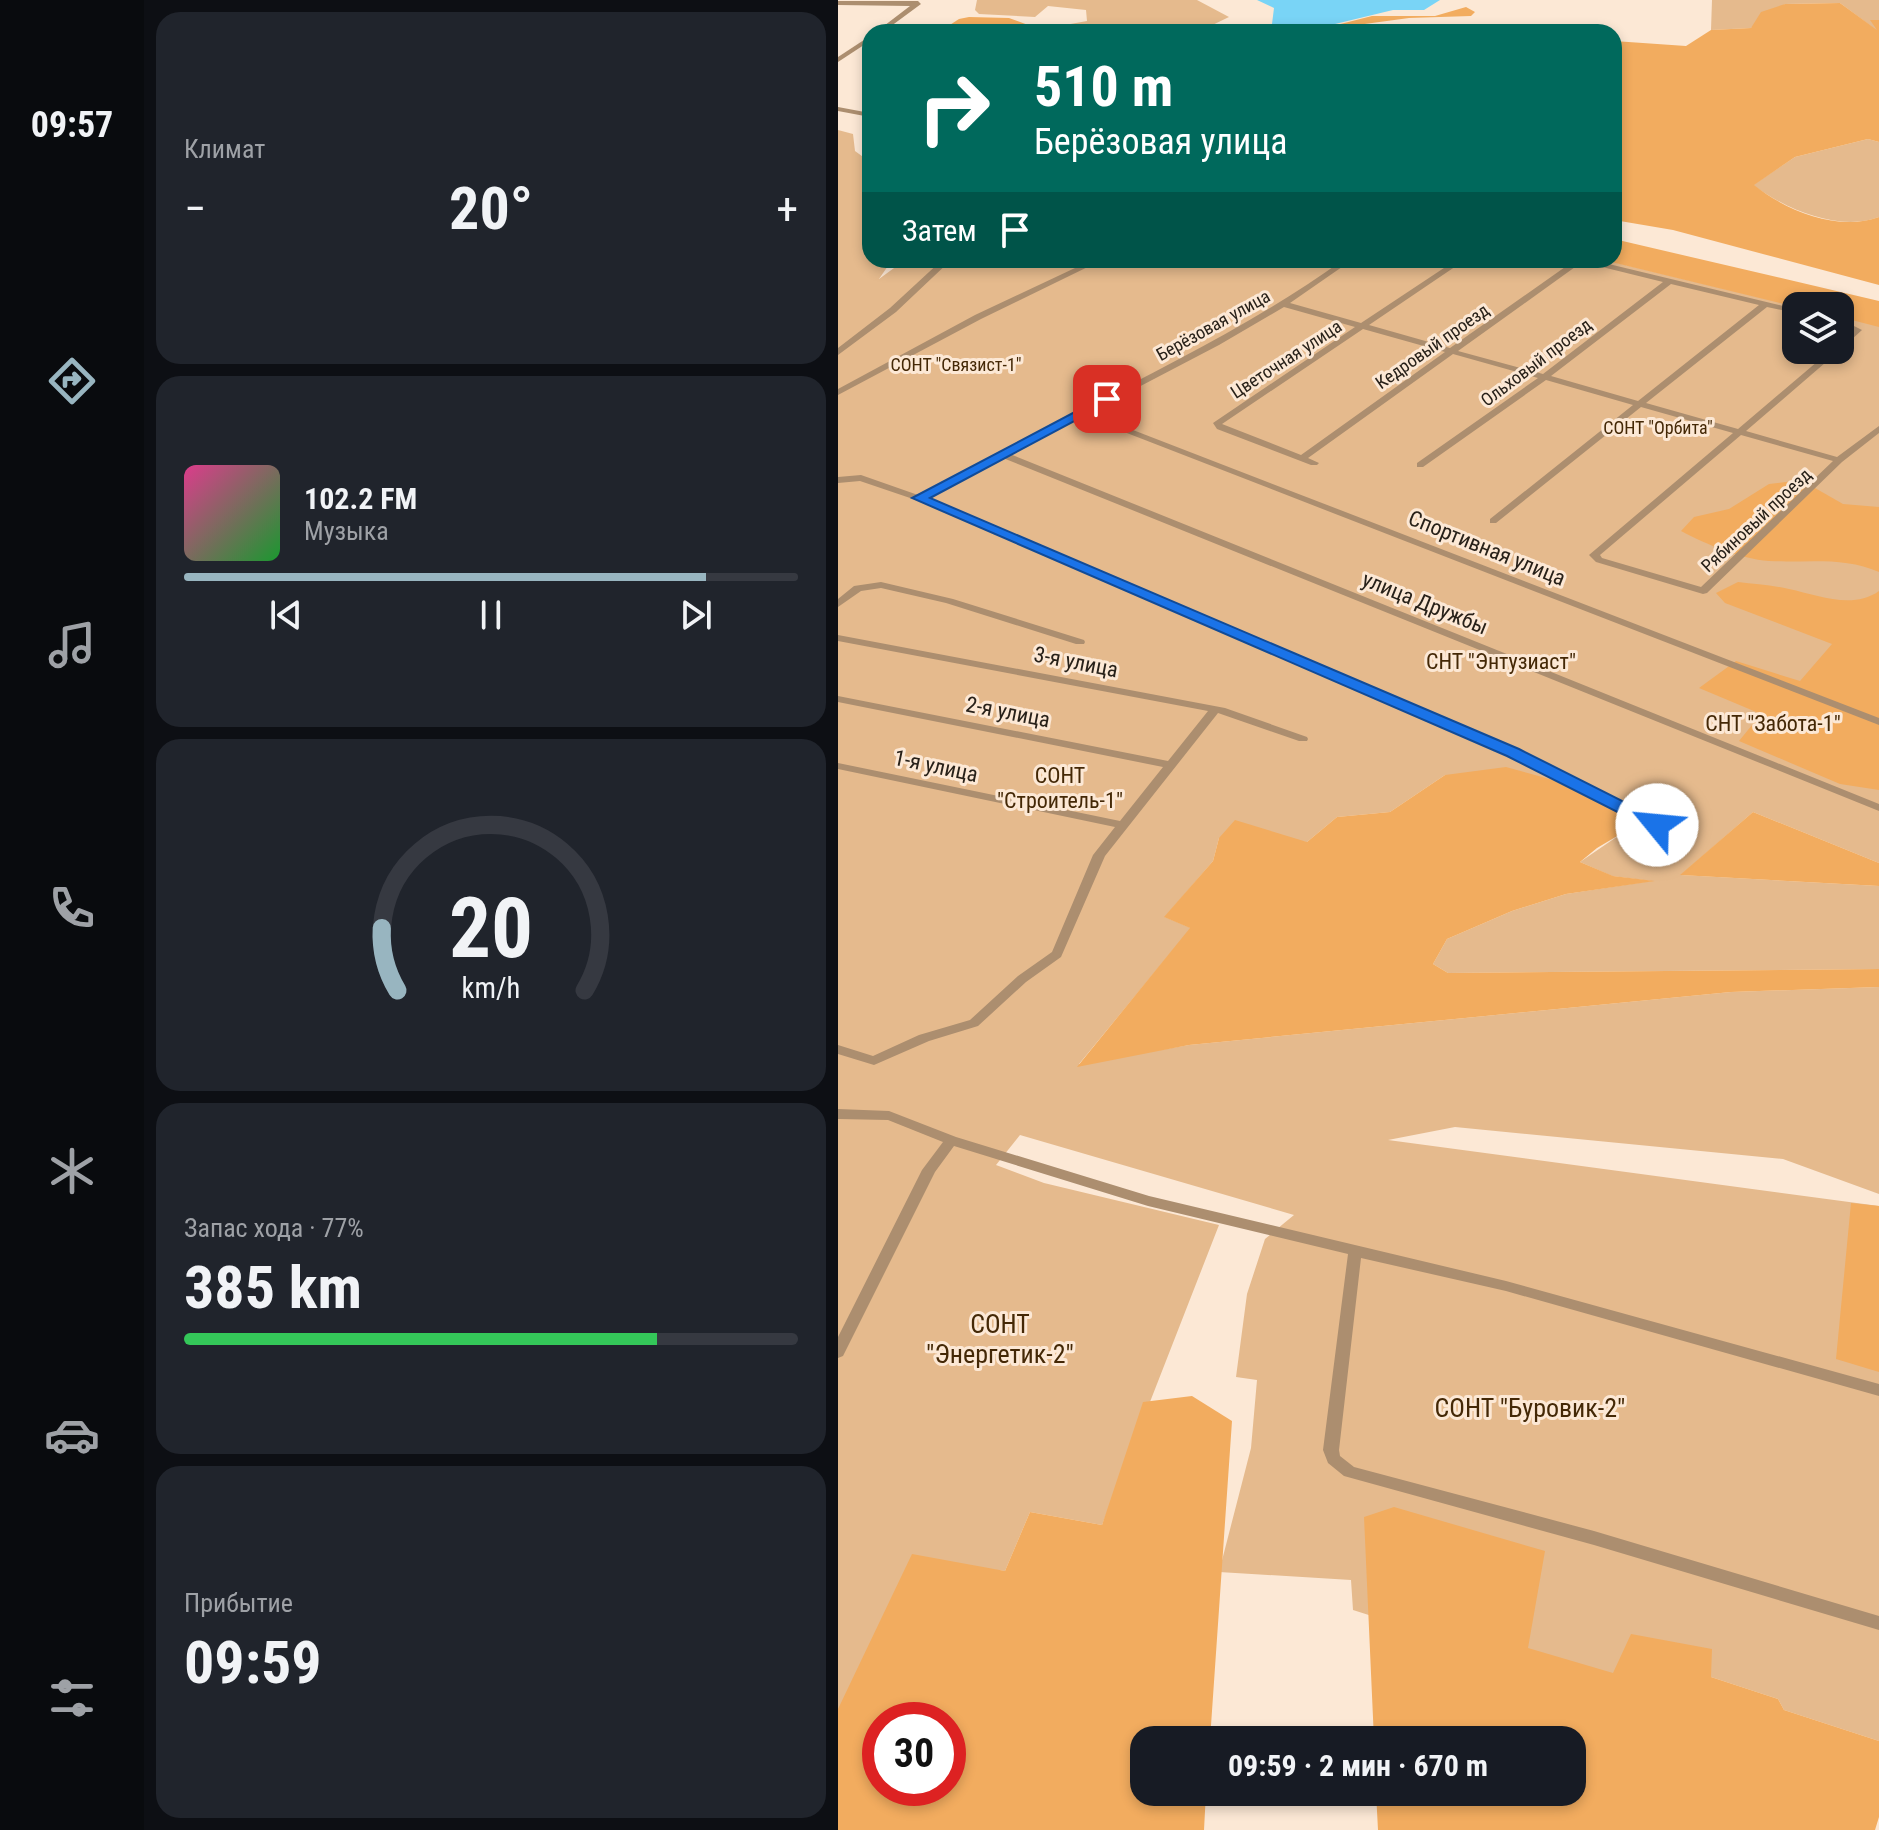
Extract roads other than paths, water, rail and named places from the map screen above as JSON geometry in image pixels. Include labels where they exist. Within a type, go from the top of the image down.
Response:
[{"type":"street","points":[[838,3],[919,2]]},
{"type":"street","points":[[890,24],[919,2]]},
{"type":"street","points":[[838,60],[862,44]]},
{"type":"street","points":[[838,109],[862,114]]},
{"type":"street","points":[[838,352],[893,310],[938,268]]},
{"type":"street","points":[[838,392],[978,317],[1081,268]]},
{"type":"street","name":"Берёзовая улица","points":[[919,498],[1176,365],[1283,304],[1336,268]]},
{"type":"street","name":"Цветочная улица","points":[[1314,463],[1220,427],[1217,423],[1449,268]]},
{"type":"street","name":"Кедровый проезд","points":[[1302,458],[1570,268]]},
{"type":"street","points":[[1615,268],[1782,308]]},
{"type":"street","name":"Ольховый проезд","points":[[1420,465],[1542,379],[1669,281]]},
{"type":"street","points":[[1283,304],[1639,407],[1839,460]]},
{"type":"street","points":[[1493,521],[1765,304]]},
{"type":"street","points":[[1738,433],[1819,364]]},
{"type":"street","name":"Спортивная улица","points":[[1080,412],[1879,722]]},
{"type":"street","name":"Рябиновый проезд","points":[[1738,433],[1594,555],[1599,560],[1703,591],[1839,460],[1879,429]]},
{"type":"street","name":"улица Дружбы","points":[[1001,454],[1879,808]]},
{"type":"street","points":[[838,480],[861,478],[919,498],[1513,753],[1657,825]]},
{"type":"street","name":"3-я улица","points":[[838,604],[858,588],[881,585],[949,601],[1080,642]]},
{"type":"street","name":"3-я улица","points":[[838,638],[1215,709],[1303,739]]},
{"type":"street","name":"2-я улица","points":[[838,699],[1169,765]]},
{"type":"street","points":[[838,1049],[874,1061],[983,1016],[1022,979],[1057,954],[1077,913],[1092,869],[1120,825],[1215,709]]},
{"type":"street","name":"1-я улица","points":[[838,766],[1120,825]]},
{"type":"street","points":[[838,1114],[889,1116],[951,1140],[1148,1201],[1506,1286],[1879,1390]]},
{"type":"street","points":[[838,1352],[929,1170],[951,1140]]},
{"type":"street","points":[[1355,1251],[1331,1450],[1340,1466],[1361,1476],[1594,1538],[1879,1623]]},
{"type":"water","points":[[1257,0],[1440,0],[1424,10],[1393,10],[1335,24],[1272,24],[1274,8]]},
{"type":"park label","name":"СОНТ \"Связист-1\"","points":[[956,364]]},
{"type":"park label","name":"СОНТ \"Орбита\"","points":[[1658,427]]},
{"type":"park label","name":"СНТ \"Энтузиаст\"","points":[[1501,661]]},
{"type":"park label","name":"СНТ \"Забота-1\"","points":[[1773,723]]},
{"type":"park label","name":"СОНТ \"Строитель-1\"","points":[[1060,788]]},
{"type":"park label","name":"СОНТ \"Энергетик-2\"","points":[[1000,1339]]},
{"type":"park label","name":"СОНТ \"Буровик-2\"","points":[[1530,1408]]}]
